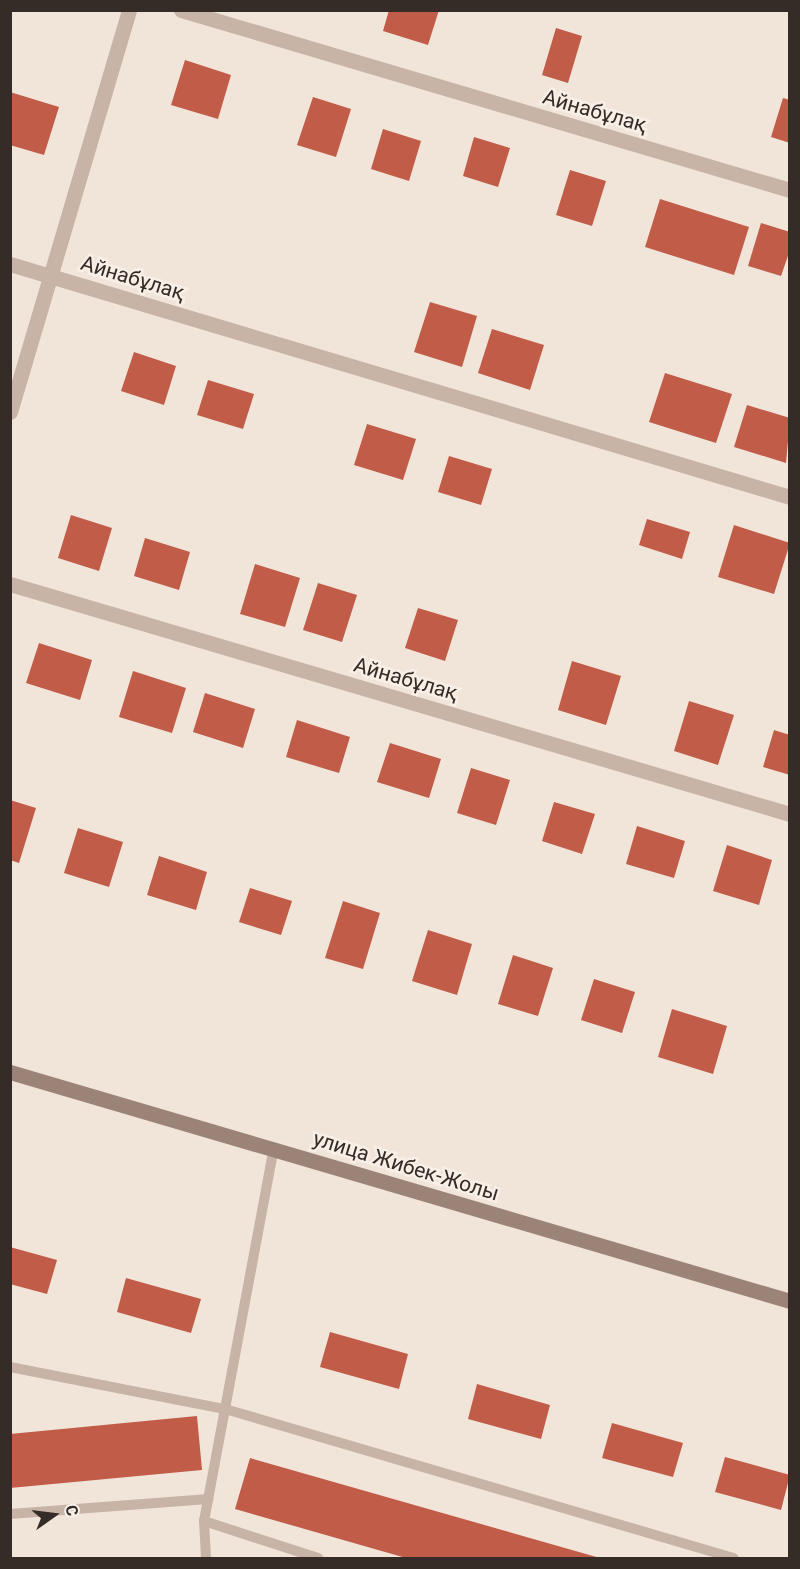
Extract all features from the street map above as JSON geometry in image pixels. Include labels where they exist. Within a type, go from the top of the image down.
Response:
[{"type":"street","name":"Айнабұлақ","points":[[10,412],[129,10]]},
{"type":"street","name":"Айнабұлақ","points":[[181,10],[789,190]]},
{"type":"street","name":"Айнабұлақ","points":[[10,264],[789,496]]},
{"type":"street","name":"Айнабұлақ","points":[[10,584],[789,814]]},
{"type":"street","name":"улица Жибек-Жолы","points":[[10,1072],[789,1301]]},
{"type":"lane","points":[[206,1558],[204,1521],[273,1148]]},
{"type":"lane","points":[[10,1367],[225,1409],[734,1558]]},
{"type":"lane","points":[[10,1514],[208,1499]]},
{"type":"lane","points":[[204,1521],[318,1558]]},
{"type":"building","points":[[389,10],[439,10],[428,45],[383,31]]},
{"type":"building","points":[[556,28],[582,36],[568,83],[542,75]]},
{"type":"building","points":[[185,60],[231,75],[218,119],[171,105]]},
{"type":"building","points":[[10,92],[59,107],[44,155],[10,145]]},
{"type":"building","points":[[313,97],[351,109],[336,157],[297,145]]},
{"type":"building","points":[[783,98],[790,100],[790,143],[771,137]]},
{"type":"building","points":[[383,129],[421,141],[409,181],[371,169]]},
{"type":"building","points":[[474,137],[510,148],[498,187],[463,176]]},
{"type":"building","points":[[570,170],[606,181],[592,226],[556,215]]},
{"type":"building","points":[[660,199],[749,227],[734,275],[645,247]]},
{"type":"building","points":[[761,223],[790,232],[790,250],[781,276],[748,266]]},
{"type":"building","points":[[430,302],[477,316],[462,367],[414,352]]},
{"type":"building","points":[[492,329],[544,345],[530,390],[478,373]]},
{"type":"building","points":[[134,352],[176,366],[164,405],[121,391]]},
{"type":"building","points":[[665,373],[732,394],[716,443],[649,422]]},
{"type":"building","points":[[208,380],[254,394],[243,429],[197,415]]},
{"type":"building","points":[[747,405],[790,418],[786,463],[734,447]]},
{"type":"building","points":[[367,424],[416,439],[403,480],[354,465]]},
{"type":"building","points":[[449,456],[492,469],[481,505],[438,492]]},
{"type":"building","points":[[71,515],[112,528],[99,571],[58,558]]},
{"type":"building","points":[[647,519],[690,532],[682,559],[639,545]]},
{"type":"building","points":[[734,525],[790,543],[774,594],[718,577]]},
{"type":"building","points":[[145,538],[190,552],[179,590],[134,576]]},
{"type":"building","points":[[255,564],[300,578],[285,627],[240,614]]},
{"type":"building","points":[[318,583],[357,595],[342,642],[303,630]]},
{"type":"building","points":[[418,608],[458,620],[445,661],[405,648]]},
{"type":"building","points":[[39,643],[92,660],[80,700],[26,683]]},
{"type":"building","points":[[572,661],[621,676],[606,725],[558,710]]},
{"type":"building","points":[[133,671],[186,688],[172,733],[119,717]]},
{"type":"building","points":[[205,693],[255,709],[243,748],[193,732]]},
{"type":"building","points":[[689,701],[734,715],[718,765],[674,751]]},
{"type":"building","points":[[297,720],[350,737],[339,773],[286,757]]},
{"type":"building","points":[[774,730],[790,735],[790,775],[763,767]]},
{"type":"building","points":[[390,743],[441,759],[429,798],[377,782]]},
{"type":"building","points":[[471,768],[510,780],[496,825],[457,813]]},
{"type":"building","points":[[10,800],[36,808],[19,863],[10,860]]},
{"type":"building","points":[[554,802],[595,814],[582,854],[542,841]]},
{"type":"building","points":[[637,826],[685,841],[674,878],[626,864]]},
{"type":"building","points":[[78,828],[123,842],[109,887],[64,873]]},
{"type":"building","points":[[727,845],[772,860],[759,905],[713,891]]},
{"type":"building","points":[[159,856],[207,872],[196,910],[147,895]]},
{"type":"building","points":[[250,888],[292,901],[281,935],[239,922]]},
{"type":"building","points":[[343,901],[380,913],[363,969],[325,958]]},
{"type":"building","points":[[428,930],[472,944],[457,995],[412,981]]},
{"type":"building","points":[[513,955],[553,968],[538,1016],[498,1004]]},
{"type":"building","points":[[594,979],[635,992],[622,1033],[581,1020]]},
{"type":"building","points":[[672,1009],[727,1026],[713,1074],[658,1057]]},
{"type":"building","points":[[10,1247],[57,1260],[47,1294],[10,1284]]},
{"type":"building","points":[[126,1278],[201,1299],[191,1333],[117,1312]]},
{"type":"building","points":[[330,1332],[408,1354],[399,1389],[320,1367]]},
{"type":"building","points":[[477,1384],[550,1405],[541,1439],[468,1419]]},
{"type":"building","points":[[197,1416],[202,1470],[10,1488],[10,1434]]},
{"type":"building","points":[[612,1423],[683,1443],[673,1477],[602,1458]]},
{"type":"building","points":[[725,1457],[790,1475],[781,1510],[715,1492]]},
{"type":"building","points":[[250,1458],[600,1558],[406,1558],[235,1509]]}]
